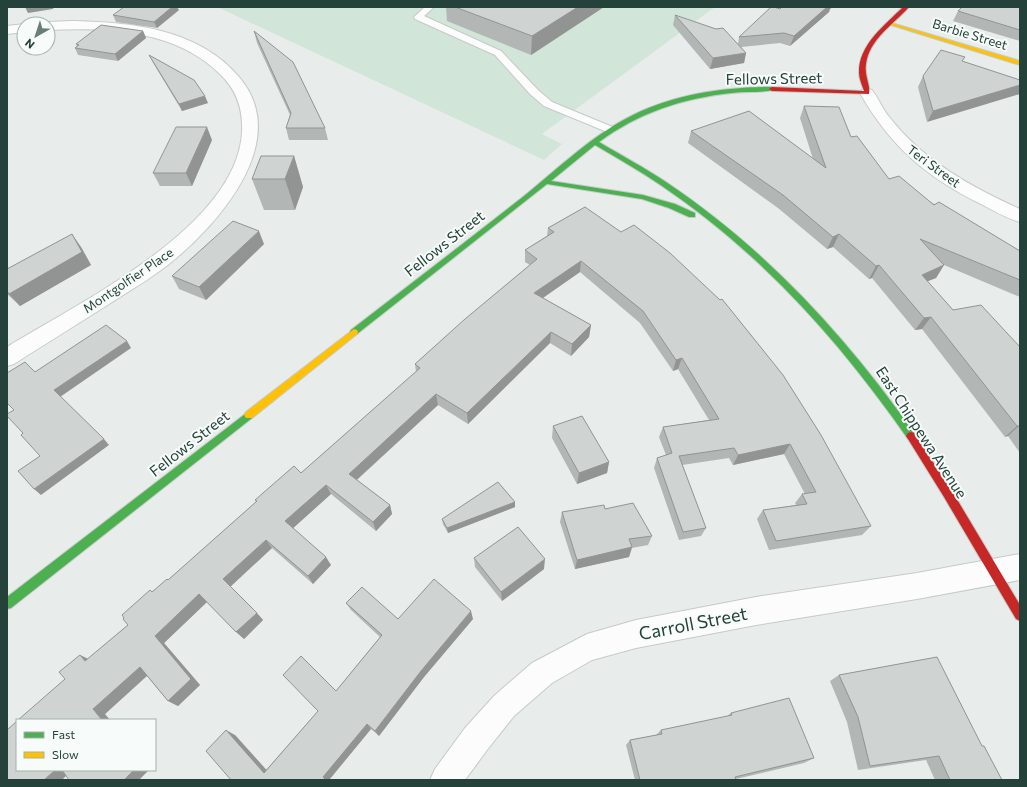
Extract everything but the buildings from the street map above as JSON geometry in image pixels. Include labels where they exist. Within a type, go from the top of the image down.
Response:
[{"type":"street","points":[[867,93],[862,72],[864,58],[870,46],[906,7]]},
{"type":"street","name":"Barbie Street","points":[[890,24],[1020,63]]},
{"type":"street","name":"Montgolfier Place","points":[[7,358],[135,278],[163,259],[190,234],[209,215],[236,177],[246,156],[250,130],[250,112],[244,94],[234,79],[220,64],[198,50],[172,39],[142,31],[96,25],[56,26]]},
{"type":"street","name":"Fellows Street","points":[[7,604],[546,182],[594,142],[629,119],[660,107],[701,96],[731,91],[781,89],[867,93]]},
{"type":"street","name":"Teri Street","points":[[867,93],[884,121],[894,133],[904,144],[931,167],[965,189],[1020,216]]},
{"type":"street","name":"East Chippewa Avenue","points":[[594,142],[673,190],[727,232],[814,312],[868,376],[896,413],[922,453],[1020,616]]},
{"type":"street","name":"East Chippewa Avenue","points":[[546,182],[643,197],[672,206],[727,232]]},
{"type":"street","name":"Carroll Street","points":[[446,780],[476,739],[504,706],[542,672],[587,648],[636,634],[749,612],[917,586],[1020,567]]},
{"type":"lane","points":[[430,7],[418,17],[498,53],[534,92],[548,104],[611,130]]},
{"type":"green space","points":[[217,7],[715,7],[542,134],[562,144],[544,160]]},
{"type":"traffic: fast","points":[[354,332],[493,224],[586,148],[623,123],[652,109],[702,95],[738,90],[772,89]]},
{"type":"traffic: fast","points":[[594,142],[664,184],[735,237],[768,267],[800,298],[859,365],[911,436]]},
{"type":"traffic: fast","points":[[546,182],[643,197],[672,206],[692,215]]},
{"type":"traffic: fast","points":[[7,604],[249,415]]},
{"type":"traffic: slow","points":[[890,23],[1020,63]]},
{"type":"traffic: slow","points":[[249,415],[354,332]]},
{"type":"traffic: jam","points":[[772,89],[867,93],[862,72],[866,53],[877,36],[906,7]]},
{"type":"traffic: jam","points":[[911,436],[948,494],[1020,615]]}]
